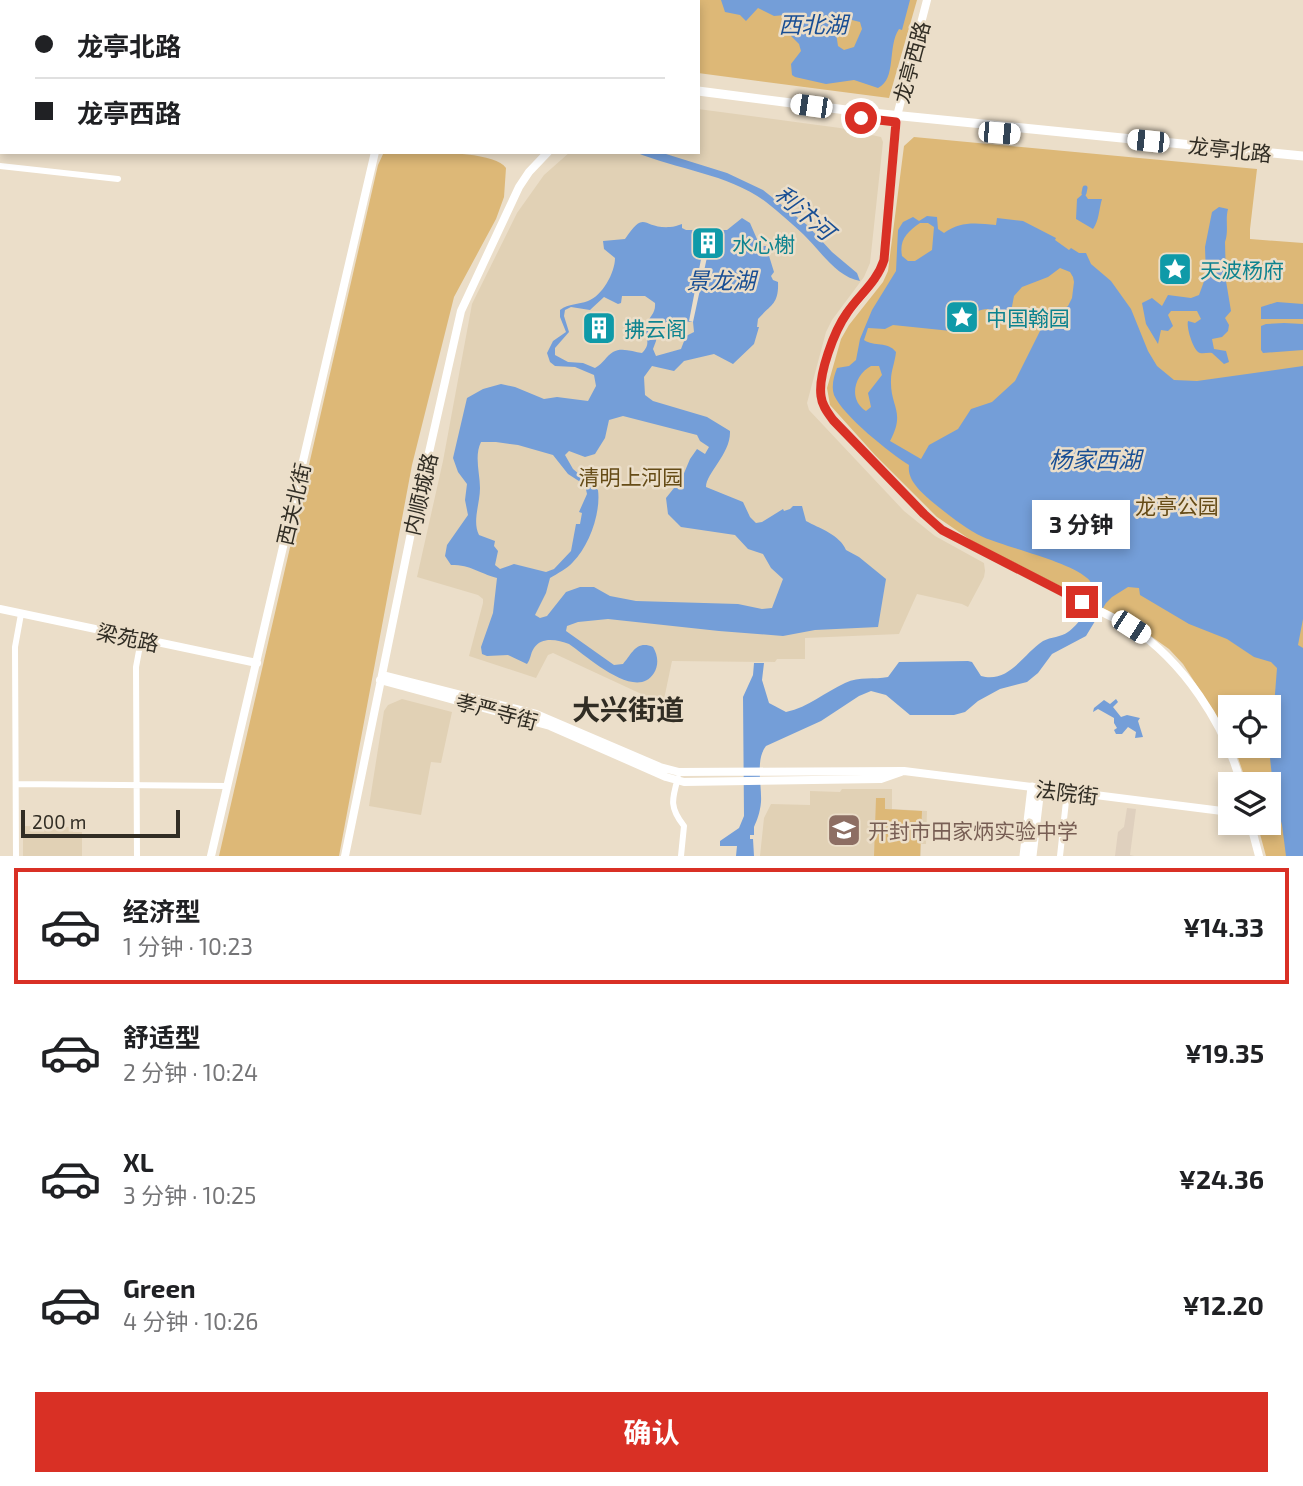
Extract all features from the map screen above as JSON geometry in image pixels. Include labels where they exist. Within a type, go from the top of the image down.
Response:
[{"type":"main road","name":"龙亭北路","points":[[700,91],[896,119],[1303,156]]},
{"type":"main road","name":"龙亭北路","points":[[700,97],[1303,162]]},
{"type":"main road","points":[[1024,856],[1036,788]]},
{"type":"main road","points":[[1032,856],[1036,788]]},
{"type":"street","name":"龙亭西路","points":[[927,0],[896,119],[884,260],[877,276],[845,315],[836,332],[821,381],[822,403],[833,420],[942,530],[1108,615],[1157,644],[1177,664],[1226,741],[1237,772]]},
{"type":"street","name":"西关北街","points":[[211,856],[375,154]]},
{"type":"street","name":"内顺城路","points":[[345,856],[413,523],[463,305],[519,187],[528,172],[546,154]]},
{"type":"street","points":[[0,166],[118,179]]},
{"type":"street","name":"梁苑路","points":[[0,609],[257,663]]},
{"type":"street","points":[[16,856],[15,646],[21,614]]},
{"type":"street","points":[[137,856],[136,667],[141,640]]},
{"type":"street","name":"孝严寺街","points":[[381,678],[536,714],[692,783],[731,778]]},
{"type":"street","name":"法院街","points":[[731,778],[881,779],[904,771],[1218,811]]},
{"type":"street","points":[[678,776],[673,803],[676,815],[684,825],[681,856]]},
{"type":"street","points":[[16,784],[227,786]]},
{"type":"street","points":[[1060,856],[1067,792]]},
{"type":"street","points":[[1253,835],[1259,856]]},
{"type":"shaded area","name":"清明上河园","points":[[700,109],[840,128],[881,137],[883,142],[870,263],[864,277],[826,332],[807,403],[809,410],[904,511],[935,536],[984,563],[984,577],[968,607],[917,594],[899,634],[805,638],[805,659],[777,659],[775,662],[672,661],[663,704],[553,653],[548,655],[536,678],[469,656],[483,599],[478,595],[417,577],[443,461],[472,304],[517,213],[544,175],[568,154],[700,154]]},
{"type":"shaded area","points":[[402,699],[452,712],[441,763],[431,762],[421,815],[369,806],[384,711],[388,705]]},
{"type":"shaded area","name":"开封市田家炳实验中学","points":[[842,789],[892,789],[892,809],[927,811],[926,844],[921,844],[921,856],[760,856],[764,818],[771,804],[810,805],[810,791],[840,792]]},
{"type":"shaded area","points":[[1127,808],[1136,809],[1130,855],[1134,856],[1115,856],[1118,832],[1124,827]]},
{"type":"shaded area","points":[[23,826],[73,827],[73,832],[82,832],[82,856],[23,856]]},
{"type":"green space","points":[[700,0],[917,0],[889,98],[700,73]]},
{"type":"green space","name":"龙亭公园","points":[[914,137],[1257,169],[1250,239],[1303,243],[1303,856],[1266,856],[1260,835],[1281,835],[1281,772],[1243,772],[1238,758],[1281,758],[1281,695],[1218,695],[1218,718],[1183,664],[1169,649],[1131,622],[981,547],[937,517],[830,405],[827,388],[841,339],[883,282],[888,271],[904,146]]},
{"type":"green space","points":[[383,154],[458,154],[485,157],[506,168],[504,197],[496,219],[454,297],[412,465],[339,856],[219,856],[378,165]]},
{"type":"green space","points":[[876,798],[885,798],[885,809],[922,811],[920,856],[874,856]]},
{"type":"water","name":"西北湖","points":[[721,0],[910,0],[902,30],[899,29],[895,36],[888,78],[878,88],[854,80],[826,84],[795,77],[792,75],[791,64],[801,51],[799,44],[791,36],[785,15],[774,16],[758,8],[746,21],[740,15],[725,12]],"holes":[[[848,19],[860,22],[862,29],[854,47],[844,50],[838,46],[836,33],[839,23]]]},
{"type":"water","points":[[640,154],[666,154],[727,173],[763,190],[807,225],[832,252],[857,273],[860,281],[843,274],[828,262],[803,234],[752,193],[720,179]]},
{"type":"water","points":[[1084,193],[1088,199],[1102,199],[1093,229],[1076,219],[1077,199]]},
{"type":"water","points":[[1219,207],[1228,209],[1226,281],[1231,311],[1225,318],[1229,325],[1228,331],[1222,337],[1212,339],[1214,349],[1226,351],[1229,362],[1224,364],[1212,353],[1198,352],[1193,344],[1188,321],[1195,323],[1201,319],[1197,311],[1171,311],[1168,315],[1173,326],[1168,331],[1161,330],[1158,344],[1146,324],[1142,303],[1152,298],[1162,306],[1168,295],[1191,298],[1199,295],[1206,276],[1205,247],[1212,212]]},
{"type":"water","name":"杨家西湖","points":[[927,216],[937,217],[938,229],[944,233],[975,223],[996,225],[997,218],[1023,221],[1056,238],[1055,240],[1069,250],[1071,248],[1079,253],[1086,253],[1091,264],[1111,281],[1131,309],[1157,366],[1174,380],[1197,381],[1303,366],[1303,619],[1298,645],[1303,648],[1303,856],[1286,856],[1281,821],[1281,772],[1272,772],[1270,758],[1281,758],[1281,695],[1275,695],[1277,668],[1271,662],[1254,657],[1227,639],[1189,624],[1140,595],[1139,588],[1128,587],[1106,603],[1086,636],[1052,654],[1038,673],[1027,682],[1000,689],[965,712],[954,715],[910,715],[886,695],[871,691],[821,721],[766,746],[760,765],[760,810],[754,835],[750,835],[750,839],[753,839],[754,856],[736,856],[737,846],[720,846],[720,841],[739,828],[744,816],[743,697],[753,675],[754,663],[764,663],[762,680],[769,703],[786,712],[802,707],[851,681],[888,677],[899,662],[968,661],[972,662],[981,676],[1000,676],[1043,641],[1068,632],[1079,622],[1092,599],[1092,584],[1078,572],[1052,560],[983,537],[942,510],[915,485],[910,476],[909,465],[857,423],[834,395],[837,368],[849,366],[856,360],[860,339],[872,310],[896,271],[898,230],[903,222],[913,217],[919,221]],"holes":[[[920,223],[928,223],[934,227],[932,250],[915,261],[908,261],[902,256],[903,241]],[[1060,268],[1070,272],[1073,277],[1072,298],[1068,306],[1041,329],[1015,381],[992,402],[971,409],[958,429],[929,445],[921,459],[890,441],[897,423],[891,389],[896,352],[889,346],[864,340],[868,328],[885,329],[893,325],[951,331],[977,312],[988,309],[997,318],[1010,317],[1014,296],[1022,287],[1048,277]],[[871,366],[879,366],[882,375],[868,393],[871,407],[866,411],[857,401],[855,388],[861,375]]]},
{"type":"water","name":"景龙湖","points":[[742,218],[750,223],[760,246],[766,246],[774,272],[771,276],[778,282],[775,300],[758,319],[759,327],[754,344],[733,364],[714,354],[684,361],[674,371],[652,366],[644,377],[645,395],[653,401],[707,417],[730,431],[727,447],[706,487],[743,502],[756,523],[783,509],[784,511],[793,506],[802,506],[806,521],[834,536],[846,550],[886,579],[878,627],[815,630],[783,636],[608,619],[567,626],[566,631],[614,665],[623,664],[632,652],[642,645],[653,647],[657,660],[656,670],[646,681],[636,682],[612,674],[569,644],[555,640],[537,644],[527,664],[508,655],[482,654],[481,647],[493,613],[497,578],[470,568],[451,565],[445,556],[447,545],[468,515],[465,500],[467,484],[458,472],[453,458],[467,398],[483,389],[501,384],[544,399],[557,397],[588,401],[596,386],[594,375],[575,367],[555,366],[550,362],[547,353],[553,341],[566,332],[560,310],[593,298],[603,289],[610,277],[615,258],[604,249],[603,241],[625,239],[641,222],[661,227],[682,224],[682,228],[686,230],[727,230]],"holes":[[[622,296],[645,296],[655,303],[646,329],[647,346],[642,353],[616,351],[595,368],[583,363],[568,362],[555,355],[555,348],[569,332],[565,310],[571,307],[590,310],[604,297],[621,303]],[[693,322],[694,332],[686,336],[681,349],[656,356],[653,349],[658,327],[663,323]],[[623,416],[697,435],[700,441],[709,447],[705,454],[697,449],[682,478],[666,498],[668,514],[681,527],[735,535],[748,549],[763,554],[771,568],[783,579],[772,608],[762,609],[738,604],[636,601],[610,596],[594,587],[580,587],[566,592],[547,616],[540,618],[535,615],[550,578],[571,564],[584,547],[593,529],[598,509],[598,490],[573,469],[565,455],[569,451],[585,457],[595,454],[605,438],[609,420]],[[481,442],[496,442],[553,455],[568,474],[585,485],[587,494],[579,512],[582,513],[580,524],[576,524],[571,551],[554,569],[546,572],[514,564],[500,569],[495,565],[498,551],[494,546],[495,541],[479,535],[476,524],[480,488]]]},
{"type":"water","points":[[1277,302],[1303,304],[1303,319],[1261,319],[1261,307]]},
{"type":"water","points":[[1303,324],[1303,350],[1263,353],[1261,326]]},
{"type":"water","points":[[1116,699],[1118,702],[1113,707],[1121,717],[1127,715],[1140,718],[1138,721],[1143,737],[1135,738],[1136,732],[1128,727],[1122,734],[1116,734],[1114,718],[1098,709],[1093,712],[1104,700],[1110,704]]},
{"type":"pier","points":[[705,230],[710,230],[715,248],[709,248],[693,322],[689,321],[703,249],[701,238],[705,238]]},
{"type":"waterway","points":[[1084,193],[1085,188]]},
{"type":"place","name":"水心榭","points":[[708,243]]},
{"type":"place","name":"天波杨府","points":[[1175,269]]},
{"type":"place","name":"中国翰园","points":[[962,317]]},
{"type":"place","name":"拂云阁","points":[[599,328]]},
{"type":"place","name":"开封市田家炳实验中学","points":[[844,830]]},
{"type":"district","name":"大兴街道","points":[[628,709]]},
{"type":"route","points":[[861,118],[896,122],[884,260],[877,276],[845,315],[836,332],[821,381],[822,403],[833,420],[942,530],[1082,602]]},
{"type":"water label","name":"利汴河","points":[[805,212]]}]
